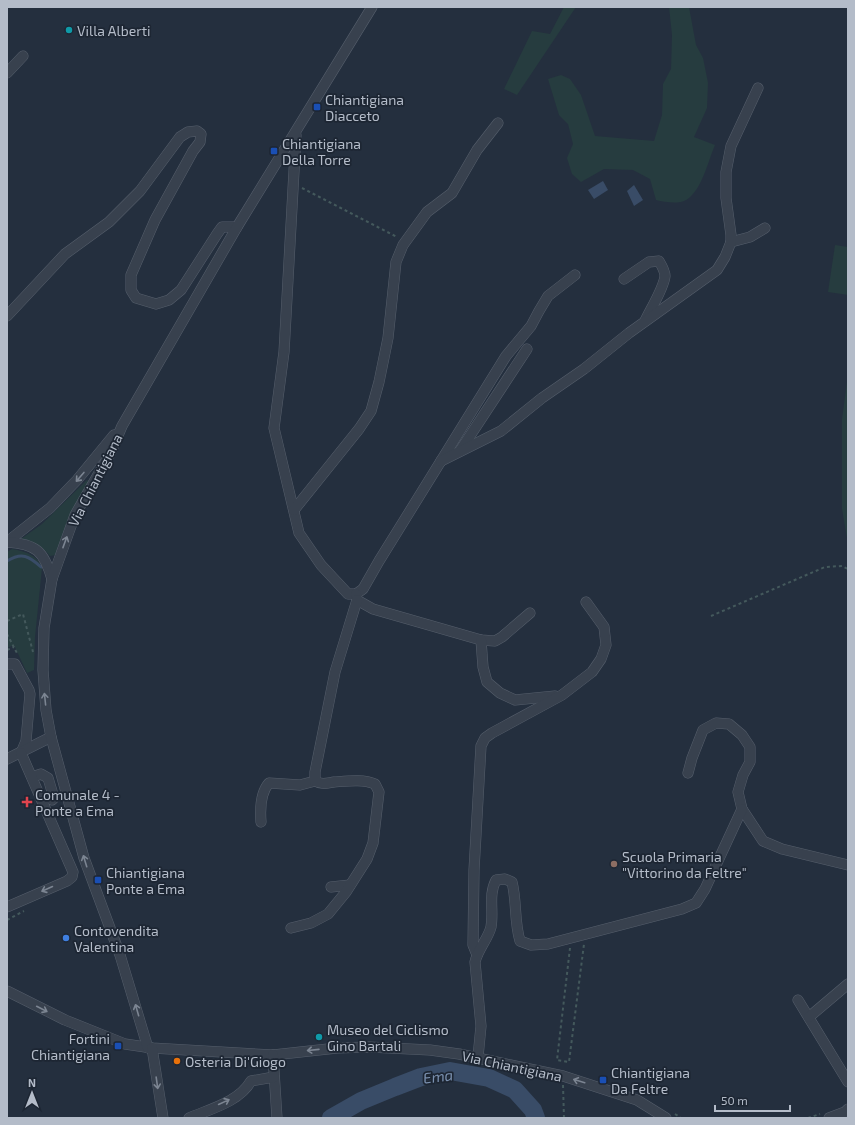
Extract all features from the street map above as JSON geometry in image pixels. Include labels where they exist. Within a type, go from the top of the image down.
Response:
[{"type":"street","name":"Via Chiantigiana","points":[[372,7],[237,227],[122,426],[111,452],[75,515],[52,579],[44,628],[44,689],[51,737],[84,858],[120,955],[150,1048],[273,1055],[337,1048],[377,1047],[430,1050],[478,1057],[563,1076],[637,1100],[666,1118]]},
{"type":"street","points":[[7,73],[23,56]]},
{"type":"street","points":[[441,462],[500,431],[542,398],[584,370],[644,323],[717,270],[726,257],[731,242],[726,198],[726,172],[731,146],[758,88]]},
{"type":"street","points":[[294,510],[359,429],[370,411],[379,382],[388,338],[396,262],[405,242],[427,212],[452,193],[477,150],[498,123]]},
{"type":"street","points":[[7,316],[65,254],[109,222],[140,191],[180,137],[188,132],[197,131],[201,134],[200,142],[193,151],[154,220],[131,275],[131,290],[136,298],[156,304],[170,300],[181,290],[222,227],[237,227]]},
{"type":"street","points":[[296,133],[284,352],[274,428],[299,532],[321,565],[348,594],[357,597],[373,609],[481,640],[494,641],[502,637],[530,612]]},
{"type":"street","points":[[731,242],[750,237],[765,228]]},
{"type":"street","points":[[624,279],[648,262],[659,261],[664,268],[665,276],[644,323]]},
{"type":"street","points":[[315,781],[315,772],[335,672],[357,597],[506,356],[531,326],[538,311],[548,296],[575,275]]},
{"type":"street","points":[[459,452],[527,349]]},
{"type":"street","points":[[7,542],[50,508],[77,480],[122,426]]},
{"type":"street","points":[[7,542],[24,544],[41,553],[47,562],[52,579]]},
{"type":"street","points":[[477,955],[473,945],[474,870],[481,746],[485,738],[492,733],[562,695],[592,672],[601,659],[606,645],[604,627],[586,602]]},
{"type":"street","points":[[481,640],[483,667],[487,682],[500,693],[514,700],[562,695]]},
{"type":"street","points":[[7,664],[15,664],[29,690],[30,698],[26,741],[21,753],[73,872],[72,877],[67,881],[7,907]]},
{"type":"street","points":[[688,773],[703,730],[716,723],[729,724],[742,735],[750,747],[750,762],[743,775],[738,792],[742,808],[763,841],[782,849],[848,865]]},
{"type":"street","points":[[7,759],[51,737]]},
{"type":"street","points":[[32,777],[41,774],[48,778],[54,798],[52,800]]},
{"type":"street","points":[[261,822],[260,811],[264,789],[269,783],[300,785],[315,781],[320,784],[367,781],[376,784],[379,792],[373,843],[367,859],[328,914],[311,923],[291,928]]},
{"type":"street","points":[[478,1057],[480,1026],[475,962],[490,927],[492,888],[496,880],[505,878],[512,882],[514,889],[516,929],[520,941],[531,945],[548,944],[682,909],[696,903],[705,889],[742,808]]},
{"type":"street","points":[[331,887],[350,885]]},
{"type":"street","points":[[809,1017],[848,984]]},
{"type":"street","points":[[7,991],[64,1020],[120,1042],[150,1048],[163,1118]]},
{"type":"street","points":[[798,1000],[848,1082]]},
{"type":"street","points":[[273,1055],[277,1118]]},
{"type":"street","points":[[189,1118],[229,1101],[242,1092],[250,1081],[274,1077]]},
{"type":"street","points":[[829,1118],[845,1112],[848,1109]]},
{"type":"path","points":[[293,184],[405,242]]},
{"type":"path","points":[[711,616],[825,567],[842,566],[848,569]]},
{"type":"path","points":[[7,621],[23,614],[35,658]]},
{"type":"path","points":[[7,650],[14,647]]},
{"type":"path","points":[[571,938],[556,1060],[569,1062],[585,934]]},
{"type":"path","points":[[564,1118],[563,1084],[569,1086]]},
{"type":"green space","points":[[564,7],[576,7],[517,95],[504,89],[532,31],[550,34]]},
{"type":"green space","points":[[669,7],[689,7],[696,45],[703,58],[708,83],[707,108],[694,137],[715,145],[707,168],[695,192],[684,201],[674,203],[656,200],[650,179],[633,170],[604,169],[581,182],[572,174],[567,158],[573,144],[568,124],[559,115],[548,79],[561,75],[570,79],[581,95],[595,136],[654,141],[662,115],[663,84],[671,69],[672,35]]},
{"type":"green space","points":[[835,245],[848,247],[848,295],[828,292]]},
{"type":"green space","points":[[848,374],[848,544],[842,509],[842,419]]},
{"type":"green space","points":[[87,480],[89,482],[71,514],[55,555],[50,556],[37,544],[21,539],[42,524]]},
{"type":"green space","points":[[12,549],[30,554],[37,560],[42,568],[35,637],[34,670],[27,673],[14,645],[7,648],[7,552]]},
{"type":"water","points":[[603,181],[608,190],[594,199],[588,190]]},
{"type":"water","points":[[634,185],[643,200],[634,206],[627,191]]},
{"type":"waterway","points":[[7,561],[12,558],[25,556],[33,560],[41,567]]},
{"type":"waterway","name":"Ema","points":[[331,1118],[361,1101],[395,1087],[421,1077],[450,1071],[489,1078],[515,1090],[533,1110],[536,1118]]},
{"type":"place","name":"Villa Alberti","points":[[69,30]]},
{"type":"place","name":"Chiantigiana Diacceto","points":[[317,107]]},
{"type":"place","name":"Chiantigiana Della Torre","points":[[274,151]]},
{"type":"place","name":"Comunale 4 - Ponte a Ema","points":[[27,802]]},
{"type":"place","name":"Scuola Primaria \"Vittorino da Feltre\"","points":[[614,864]]},
{"type":"place","name":"Chiantigiana Ponte a Ema","points":[[98,880]]},
{"type":"place","name":"Contovendita Valentina","points":[[66,938]]},
{"type":"place","name":"Museo del Ciclismo Gino Bartali","points":[[319,1037]]},
{"type":"place","name":"Fortini Chiantigiana","points":[[118,1046]]},
{"type":"place","name":"Osteria Di'Giogo","points":[[177,1061]]},
{"type":"place","name":"Chiantigiana Da Feltre","points":[[603,1080]]}]
